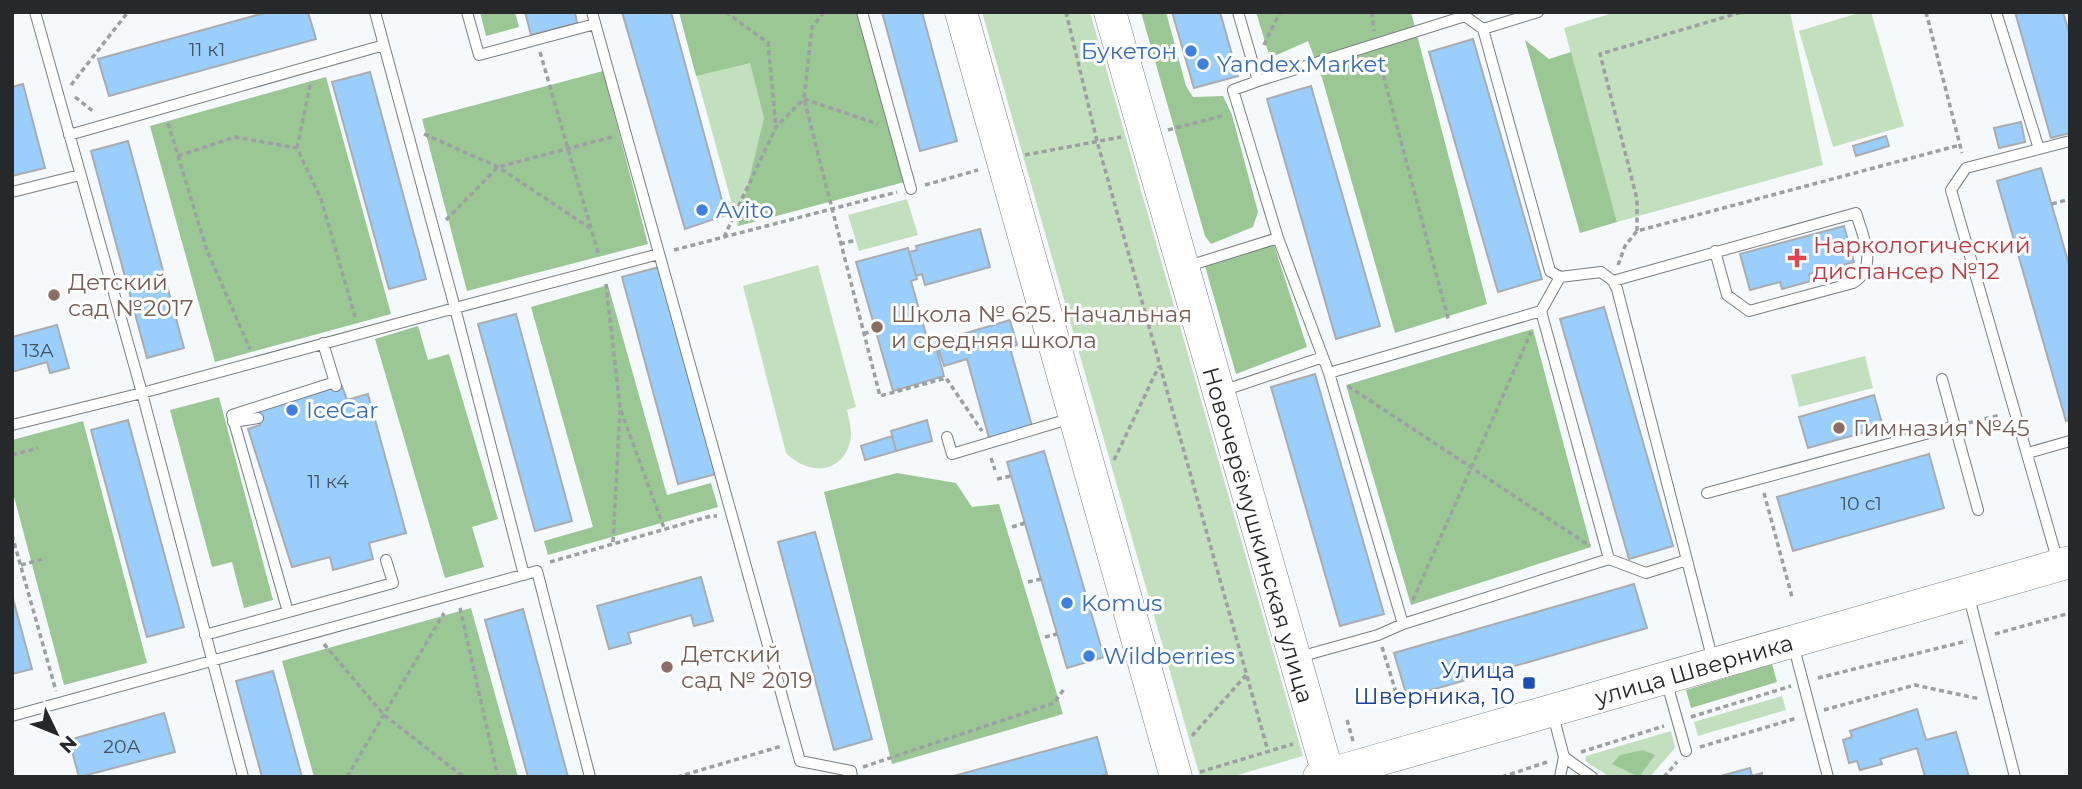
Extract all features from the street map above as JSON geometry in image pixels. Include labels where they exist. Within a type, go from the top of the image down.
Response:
[{"type":"street","points":[[961,12],[1091,478],[1183,776]]},
{"type":"street","name":"Новочерёмушкинская улица","points":[[1111,12],[1315,737],[1323,775]]},
{"type":"street","name":"улица Шверника","points":[[1323,775],[2064,563]]},
{"type":"lane","points":[[35,12],[142,393],[243,777]]},
{"type":"lane","points":[[376,12],[524,575]]},
{"type":"lane","points":[[467,12],[479,55],[595,24]]},
{"type":"lane","points":[[592,12],[800,761],[852,774]]},
{"type":"lane","points":[[862,12],[911,189]]},
{"type":"lane","points":[[1238,12],[1258,80]]},
{"type":"lane","points":[[1483,29],[1538,12]]},
{"type":"lane","points":[[1996,12],[2039,149]]},
{"type":"lane","points":[[1403,624],[1329,373],[1278,238],[1233,90],[1464,14],[1483,29],[1550,271],[1560,277],[1601,272],[1613,281],[1714,664]]},
{"type":"lane","points":[[69,135],[384,45]]},
{"type":"lane","points":[[2064,563],[2028,453],[1951,190],[1966,168],[2039,149],[2069,145]]},
{"type":"lane","points":[[12,192],[80,175]]},
{"type":"lane","points":[[1613,281],[1715,251],[1856,213],[1869,263],[1863,277],[1853,283],[1749,311],[1727,295],[1715,251]]},
{"type":"lane","points":[[1183,267],[1278,238]]},
{"type":"lane","points":[[12,425],[142,393],[659,254]]},
{"type":"lane","points":[[1329,373],[1541,311],[1560,277]]},
{"type":"lane","points":[[1541,311],[1609,559]]},
{"type":"lane","points":[[288,612],[232,415],[335,384],[324,343]]},
{"type":"lane","points":[[1234,387],[1323,357]]},
{"type":"lane","points":[[1942,379],[1978,510]]},
{"type":"lane","points":[[947,437],[952,454],[1075,417]]},
{"type":"lane","points":[[233,422],[258,418]]},
{"type":"lane","points":[[1707,493],[1955,426]]},
{"type":"lane","points":[[2028,453],[2070,441]]},
{"type":"lane","points":[[1293,659],[1378,635],[1403,624],[1609,559],[1646,573],[1687,560]]},
{"type":"lane","points":[[205,635],[393,583],[386,560]]},
{"type":"lane","points":[[12,716],[537,571],[590,777]]},
{"type":"lane","points":[[1968,591],[2015,777]]},
{"type":"lane","points":[[1792,641],[1828,777]]},
{"type":"lane","points":[[1665,678],[1686,751]]},
{"type":"lane","points":[[1552,710],[1564,757],[1560,777]]},
{"type":"lane","points":[[1564,757],[1592,777]]},
{"type":"path","points":[[107,124],[66,90],[128,12]]},
{"type":"path","points":[[726,12],[768,43],[776,127]]},
{"type":"path","points":[[824,12],[812,27],[804,99],[880,396],[946,378],[981,426]]},
{"type":"path","points":[[1066,12],[1097,141],[1268,751]]},
{"type":"path","points":[[1254,66],[1280,12]]},
{"type":"path","points":[[1637,231],[1637,199],[1600,54],[1742,12]]},
{"type":"path","points":[[1926,12],[1966,168]]},
{"type":"path","points":[[537,40],[566,150],[603,269],[612,320],[621,408],[613,543]]},
{"type":"path","points":[[1375,44],[1452,337]]},
{"type":"path","points":[[315,65],[297,148],[321,199],[360,334]]},
{"type":"path","points":[[724,237],[776,127],[804,99]]},
{"type":"path","points":[[804,99],[894,129]]},
{"type":"path","points":[[163,108],[205,248],[255,362]]},
{"type":"path","points":[[1162,131],[1240,111]]},
{"type":"path","points":[[406,127],[498,167],[590,228]]},
{"type":"path","points":[[434,231],[498,167],[625,133]]},
{"type":"path","points":[[177,156],[235,137],[297,148]]},
{"type":"path","points":[[1613,281],[1625,246],[1637,231],[1960,145]]},
{"type":"path","points":[[659,254],[911,189]]},
{"type":"path","points":[[2052,204],[2070,199]]},
{"type":"path","points":[[840,244],[856,240]]},
{"type":"path","points":[[1403,624],[1541,311]]},
{"type":"path","points":[[864,334],[875,329]]},
{"type":"path","points":[[1091,478],[1108,473],[1160,364]]},
{"type":"path","points":[[1329,373],[1609,559]]},
{"type":"path","points":[[621,408],[664,528]]},
{"type":"path","points":[[1955,426],[2016,412]]},
{"type":"path","points":[[12,455],[38,448]]},
{"type":"path","points":[[997,479],[1011,476]]},
{"type":"path","points":[[1760,478],[1792,597]]},
{"type":"path","points":[[537,571],[555,559],[664,528],[711,516],[733,519]]},
{"type":"path","points":[[1012,527],[1025,523]]},
{"type":"path","points":[[12,534],[59,703]]},
{"type":"path","points":[[21,565],[46,558]]},
{"type":"path","points":[[1028,582],[1041,579]]},
{"type":"path","points":[[347,777],[456,593]]},
{"type":"path","points":[[456,593],[498,777]]},
{"type":"path","points":[[1502,777],[1803,682],[2070,613]]},
{"type":"path","points":[[314,632],[384,715],[464,777]]},
{"type":"path","points":[[1045,638],[1057,634]]},
{"type":"path","points":[[1378,635],[1400,705]]},
{"type":"path","points":[[1191,736],[1247,674]]},
{"type":"path","points":[[852,774],[1054,703],[1064,689]]},
{"type":"path","points":[[1183,776],[1315,737]]},
{"type":"path","points":[[677,777],[794,742]]},
{"type":"green space","points":[[480,12],[515,12],[519,27],[486,36]]},
{"type":"green space","points":[[679,12],[859,12],[904,182],[738,226]]},
{"type":"green space","points":[[679,12],[859,12],[904,182],[738,226],[764,118],[750,63],[696,76]]},
{"type":"green space","points":[[982,12],[1090,12],[1303,756],[1231,777],[1200,777]]},
{"type":"green space","points":[[1141,12],[1166,12],[1186,86],[1193,97],[1223,96],[1232,115],[1258,212],[1253,227],[1211,244],[1205,236]]},
{"type":"green space","points":[[1256,12],[1411,12],[1487,304],[1395,333],[1322,78],[1308,41],[1270,58]]},
{"type":"green space","points":[[1616,12],[1790,12],[1823,165],[1617,222],[1564,28]]},
{"type":"green space","points":[[1862,12],[1871,12],[1904,126],[1833,147],[1799,31]]},
{"type":"green space","points":[[1525,40],[1549,59],[1571,52],[1617,222],[1580,233]]},
{"type":"green space","points":[[603,71],[648,244],[467,291],[422,119]]},
{"type":"green space","points":[[326,77],[391,314],[215,362],[150,126]]},
{"type":"green space","points":[[907,199],[918,235],[859,251],[848,215]]},
{"type":"green space","points":[[1274,245],[1307,347],[1236,374],[1205,266]]},
{"type":"green space","points":[[818,265],[856,407],[847,410],[851,434],[845,453],[831,466],[813,468],[794,460],[786,453],[743,286]]},
{"type":"green space","points":[[608,285],[667,495],[711,483],[718,507],[548,555],[544,541],[593,527],[531,307]]},
{"type":"green space","points":[[418,326],[428,360],[449,354],[498,519],[472,527],[484,567],[445,578],[375,339]]},
{"type":"green space","points":[[1533,329],[1591,547],[1411,605],[1346,385]]},
{"type":"green space","points":[[1865,356],[1873,388],[1799,407],[1791,375]]},
{"type":"green space","points":[[219,397],[273,600],[244,608],[232,562],[212,567],[170,410]]},
{"type":"green space","points":[[83,421],[147,663],[64,685],[12,489],[12,440]]},
{"type":"green space","points":[[897,473],[956,483],[972,507],[999,504],[1063,714],[892,764],[824,492]]},
{"type":"green space","points":[[471,608],[518,777],[314,777],[282,661]]},
{"type":"green space","points":[[1772,664],[1777,682],[1691,708],[1686,690]]},
{"type":"green space","points":[[1782,696],[1786,710],[1698,736],[1694,722]]},
{"type":"green space","points":[[1671,731],[1675,748],[1650,777],[1610,777],[1585,761],[1586,756]]},
{"type":"green space","points":[[1643,750],[1655,755],[1639,777],[1612,764],[1620,755]]},
{"type":"building","points":[[268,12],[308,12],[316,39],[109,96],[98,59]]},
{"type":"building","points":[[525,12],[575,12],[577,23],[531,35]]},
{"type":"building","points":[[622,12],[671,12],[726,215],[685,229]]},
{"type":"building","points":[[882,12],[922,12],[957,141],[920,151]]},
{"type":"building","points":[[1172,12],[1220,12],[1238,76],[1194,88]]},
{"type":"building","points":[[2015,12],[2063,12],[2070,36],[2070,133],[2051,138]]},
{"type":"building","points":[[1473,39],[1542,279],[1498,292],[1429,52]]},
{"type":"building","points":[[370,72],[426,279],[389,289],[332,82]]},
{"type":"building","points":[[23,84],[45,168],[12,176],[12,87]]},
{"type":"building","points":[[1311,86],[1380,326],[1336,339],[1267,99]]},
{"type":"building","points":[[2021,122],[2025,142],[1999,148],[1994,128]]},
{"type":"building","points":[[1886,136],[1889,146],[1856,156],[1853,146]]},
{"type":"building","points":[[128,141],[184,348],[147,358],[91,151]]},
{"type":"building","points":[[2041,168],[2070,268],[2070,420],[2066,421],[1997,181]]},
{"type":"building","name":"Наркологический диспансер №12","points":[[1844,226],[1854,262],[1809,274],[1811,281],[1782,289],[1780,282],[1750,290],[1740,254]]},
{"type":"building","points":[[980,229],[990,267],[925,285],[922,274],[916,276],[909,252],[917,250],[916,246]]},
{"type":"building","points":[[908,248],[917,279],[911,281],[929,345],[935,344],[944,376],[893,391],[856,262]]},
{"type":"building","points":[[659,267],[716,474],[678,484],[622,277]]},
{"type":"building","points":[[1604,307],[1673,546],[1629,559],[1560,319]]},
{"type":"building","points":[[516,314],[572,521],[535,531],[478,324]]},
{"type":"building","points":[[1010,320],[1017,345],[1010,348],[1032,426],[989,438],[967,359],[944,366],[936,342]]},
{"type":"building","points":[[57,325],[69,368],[50,373],[47,362],[12,372],[12,337]]},
{"type":"building","points":[[1315,374],[1384,614],[1340,626],[1271,387]]},
{"type":"building","points":[[342,386],[347,400],[368,394],[406,533],[369,543],[373,559],[333,570],[330,557],[292,567],[248,429],[260,425],[256,409]]},
{"type":"building","points":[[1874,395],[1883,427],[1808,448],[1799,417]]},
{"type":"building","points":[[128,420],[184,627],[147,637],[91,430]]},
{"type":"building","points":[[927,420],[932,441],[896,451],[891,431]]},
{"type":"building","points":[[892,436],[896,451],[865,460],[861,446]]},
{"type":"building","points":[[1044,451],[1104,657],[1067,668],[1007,462]]},
{"type":"building","points":[[1929,454],[1944,508],[1793,551],[1777,497]]},
{"type":"building","points":[[815,532],[872,739],[834,750],[778,542]]},
{"type":"building","points":[[701,577],[713,621],[694,626],[691,615],[628,633],[631,643],[609,649],[597,606]]},
{"type":"building","points":[[1634,584],[1647,628],[1407,697],[1394,653]]},
{"type":"building","points":[[12,595],[32,669],[12,674]]},
{"type":"building","points":[[523,609],[568,777],[528,777],[485,620]]},
{"type":"building","points":[[273,671],[302,777],[262,777],[236,681]]},
{"type":"building","points":[[1917,709],[1926,740],[1956,732],[1969,777],[1925,777],[1917,748],[1880,759],[1882,764],[1860,770],[1857,761],[1849,763],[1843,740],[1852,737],[1850,731]]},
{"type":"building","points":[[164,713],[175,752],[79,777],[69,740]]},
{"type":"building","points":[[1097,737],[1107,774],[1097,777],[950,777]]},
{"type":"building","points":[[1750,768],[1752,776],[1762,773],[1762,777],[1717,777]]},
{"type":"place","name":"Букетон","points":[[1191,51]]},
{"type":"place","name":"Yandex.Market","points":[[1203,64]]},
{"type":"place","name":"Avito","points":[[702,210]]},
{"type":"place","name":"Наркологический диспансер №12","points":[[1797,258]]},
{"type":"place","name":"Детский сад №2017","points":[[54,295]]},
{"type":"place","name":"Школа № 625. Начальная и средняя школа","points":[[877,327]]},
{"type":"place","name":"IceCar","points":[[292,410]]},
{"type":"place","name":"Гимназия №45","points":[[1839,428]]},
{"type":"place","name":"Komus","points":[[1067,603]]},
{"type":"place","name":"Wildberries","points":[[1089,656]]},
{"type":"place","name":"Детский сад № 2019","points":[[667,667]]},
{"type":"place","name":"Улица Шверника, 10","points":[[1529,683]]}]
